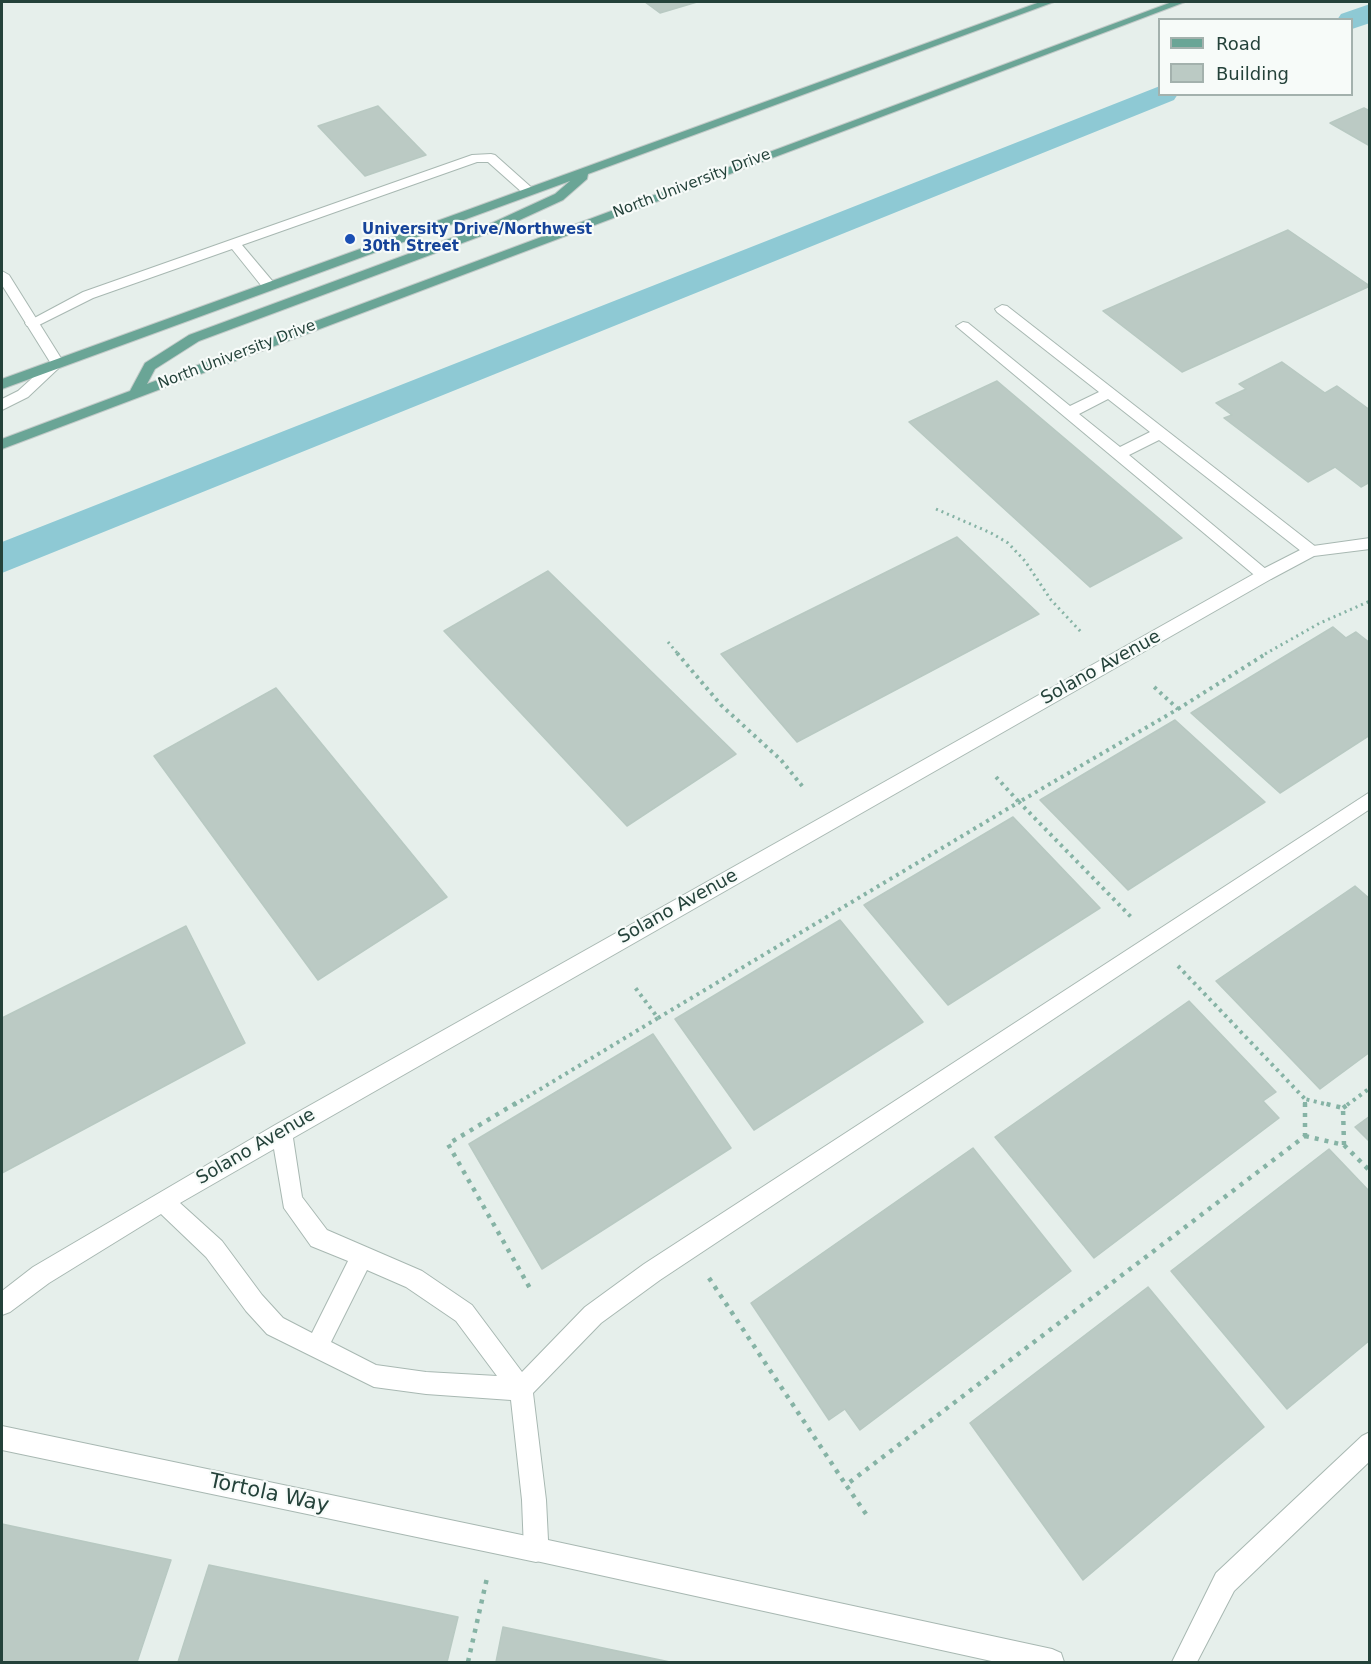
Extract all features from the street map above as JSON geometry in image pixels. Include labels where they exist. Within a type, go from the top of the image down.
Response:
[{"type":"main road","points":[[2,384],[1049,2]]},
{"type":"main road","name":"North University Drive","points":[[2,444],[1180,2]]},
{"type":"main road","points":[[136,392],[150,366],[194,338],[496,226],[559,197],[592,168]]},
{"type":"street","points":[[32,323],[88,295],[476,158],[491,158],[528,191]]},
{"type":"street","points":[[234,243],[269,286]]},
{"type":"street","points":[[2,275],[57,363],[23,394],[2,405]]},
{"type":"street","points":[[1002,309],[1311,552]]},
{"type":"street","points":[[963,326],[1265,575]]},
{"type":"street","points":[[1068,413],[1110,393]]},
{"type":"street","points":[[1119,454],[1161,433]]},
{"type":"street","name":"Solano Avenue","points":[[2,1304],[41,1275],[282,1132],[1265,575],[1311,552],[1370,543]]},
{"type":"street","points":[[163,1201],[214,1249],[254,1303],[275,1326],[374,1376],[426,1383],[521,1389],[593,1315],[652,1272],[1370,799]]},
{"type":"street","points":[[282,1132],[292,1201],[319,1238],[414,1279],[464,1313],[521,1389],[534,1500],[536,1550]]},
{"type":"street","points":[[316,1347],[362,1256]]},
{"type":"street","name":"Tortola Way","points":[[2,1438],[536,1550],[1052,1662]]},
{"type":"street","points":[[1184,1662],[1225,1582],[1370,1444]]},
{"type":"path","points":[[936,509],[946,516],[990,532],[1008,543],[1026,562],[1048,597],[1082,633]]},
{"type":"path","points":[[531,1290],[448,1144],[1316,625],[1370,601]]},
{"type":"path","points":[[668,642],[721,705],[781,760],[803,787]]},
{"type":"path","points":[[1152,685],[1178,709]]},
{"type":"path","points":[[996,777],[1136,922]]},
{"type":"path","points":[[1176,963],[1305,1099],[1343,1108],[1370,1089]]},
{"type":"path","points":[[634,986],[658,1018]]},
{"type":"path","points":[[1305,1099],[1305,1136]]},
{"type":"path","points":[[1343,1108],[1344,1145]]},
{"type":"path","points":[[1305,1136],[1344,1145],[1370,1171]]},
{"type":"path","points":[[846,1485],[1305,1136]]},
{"type":"path","points":[[709,1278],[866,1514]]},
{"type":"path","points":[[468,1662],[487,1578]]},
{"type":"building","points":[[645,2],[697,2],[660,13]]},
{"type":"building","points":[[378,106],[426,155],[365,176],[318,126]]},
{"type":"building","points":[[1364,108],[1370,111],[1370,146],[1330,123]]},
{"type":"building","points":[[1288,230],[1370,286],[1182,372],[1103,311]]},
{"type":"building","points":[[1282,362],[1325,393],[1337,386],[1370,410],[1370,482],[1361,487],[1335,467],[1308,482],[1224,418],[1232,415],[1216,403],[1246,389],[1239,384]]},
{"type":"building","points":[[997,381],[1182,538],[1090,587],[909,422]]},
{"type":"building","points":[[957,537],[1039,614],[797,742],[721,654]]},
{"type":"building","points":[[548,571],[736,754],[627,826],[444,631]]},
{"type":"building","points":[[1333,627],[1346,638],[1356,632],[1370,643],[1370,735],[1280,793],[1191,713]]},
{"type":"building","points":[[276,688],[447,897],[318,980],[154,756]]},
{"type":"building","points":[[1175,720],[1265,802],[1128,890],[1040,800]]},
{"type":"building","points":[[1013,817],[1100,908],[948,1005],[864,905]]},
{"type":"building","points":[[1355,886],[1370,899],[1370,1052],[1320,1089],[1216,981]]},
{"type":"building","points":[[840,920],[923,1022],[754,1130],[675,1019]]},
{"type":"building","points":[[186,926],[245,1043],[2,1173],[2,1018]]},
{"type":"building","points":[[1189,1001],[1276,1092],[1263,1101],[1279,1118],[1094,1258],[995,1137]]},
{"type":"building","points":[[653,1034],[731,1148],[542,1269],[469,1144]]},
{"type":"building","points":[[1370,1116],[1370,1142],[1355,1127]]},
{"type":"building","points":[[973,1148],[1071,1271],[860,1430],[845,1409],[829,1420],[751,1303]]},
{"type":"building","points":[[1329,1149],[1370,1192],[1370,1340],[1287,1409],[1171,1271]]},
{"type":"building","points":[[1148,1287],[1264,1427],[1083,1580],[970,1423]]},
{"type":"building","points":[[2,1524],[171,1560],[137,1662],[2,1662]]},
{"type":"building","points":[[209,1565],[458,1617],[447,1662],[178,1662]]},
{"type":"building","points":[[503,1627],[670,1662],[496,1662]]},
{"type":"waterway","points":[[1353,19],[1370,12]]},
{"type":"waterway","points":[[2,558],[1158,96]]},
{"type":"place","name":"University Drive/Northwest 30th Street","points":[[350,239]]}]
